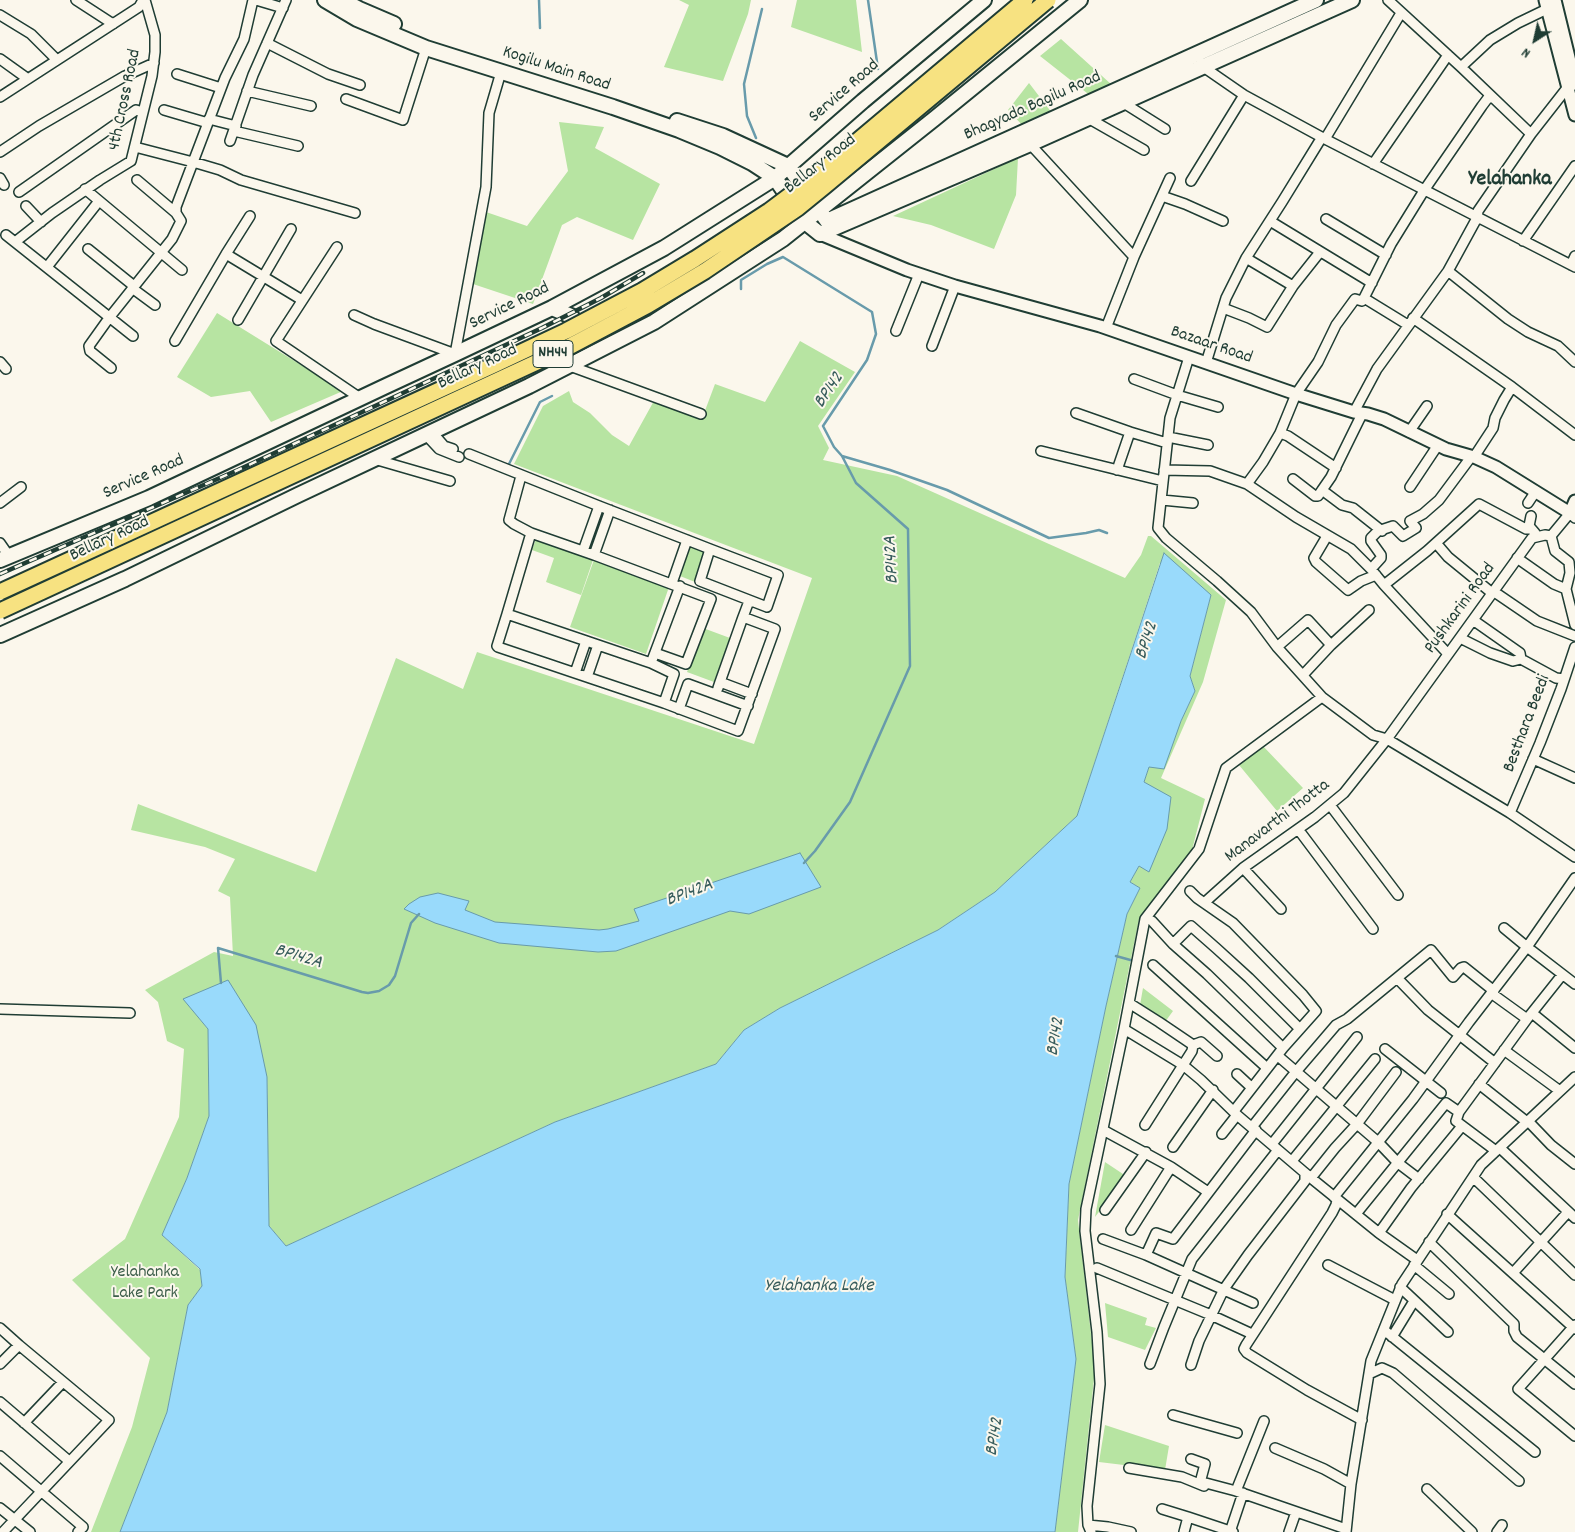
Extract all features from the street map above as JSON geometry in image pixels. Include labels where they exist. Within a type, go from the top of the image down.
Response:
[{"type":"highway","name":"Bellary Road","points":[[0,592],[496,364],[566,331],[642,291],[769,211],[817,175],[1025,0]]},
{"type":"highway","name":"Bellary Road","points":[[0,611],[563,350],[705,272],[798,208],[826,186],[1048,0]]},
{"type":"main road","name":"Kogilu Main Road","points":[[325,0],[357,19],[426,48],[493,67],[721,141],[788,166]]},
{"type":"main road","name":"Kogilu Main Road","points":[[343,0],[362,5],[429,39],[493,67]]},
{"type":"main road","name":"Service Road","points":[[4,558],[149,498],[552,308],[664,248],[775,178],[870,95],[984,0]]},
{"type":"main road","points":[[0,635],[125,579],[573,364],[654,322],[774,244],[820,226],[1080,0]]},
{"type":"main road","name":"Bhagyada Bagilu Road","points":[[820,226],[849,223],[1088,118],[1316,0]]},
{"type":"main road","name":"Bhagyada Bagilu Road","points":[[820,226],[1200,60],[1352,0]]},
{"type":"main road","name":"Kogilu Main Road","points":[[721,141],[775,178]]},
{"type":"main road","points":[[788,166],[820,226]]},
{"type":"main road","points":[[775,178],[820,226]]},
{"type":"main road","points":[[552,308],[571,316],[579,328],[584,344],[582,353],[573,364]]},
{"type":"street","points":[[76,0],[112,24]]},
{"type":"street","points":[[0,97],[139,7],[144,0]]},
{"type":"street","name":"4th Cross Road","points":[[15,242],[85,189],[131,161],[155,52],[154,35],[144,0]]},
{"type":"street","points":[[176,213],[176,207],[221,88],[244,39],[254,0],[284,4],[252,75],[230,141]]},
{"type":"street","points":[[1388,0],[1531,134]]},
{"type":"street","points":[[1461,67],[1490,40],[1549,3],[1572,85],[1575,115]]},
{"type":"street","points":[[1206,363],[1223,308],[1246,258],[1402,13]]},
{"type":"street","points":[[0,15],[31,34],[57,60]]},
{"type":"street","points":[[267,43],[328,74],[360,86]]},
{"type":"street","points":[[346,99],[403,120],[426,48]]},
{"type":"street","points":[[1372,164],[1448,55]]},
{"type":"street","points":[[0,59],[28,79]]},
{"type":"street","points":[[1200,60],[1244,95],[1372,164],[1425,189],[1477,218],[1573,266],[1575,256]]},
{"type":"street","points":[[0,152],[39,126],[125,76],[154,63]]},
{"type":"street","points":[[354,315],[455,354],[486,187],[493,67]]},
{"type":"street","points":[[177,74],[221,88]]},
{"type":"street","points":[[1293,479],[1315,496],[1318,496],[1336,468],[1377,369],[1448,271],[1477,218],[1478,211],[1531,134],[1572,85]]},
{"type":"street","points":[[247,91],[311,106]]},
{"type":"street","points":[[1191,181],[1244,95]]},
{"type":"street","points":[[1247,484],[1263,462],[1280,432],[1296,394],[1318,362],[1336,325],[1355,299],[1362,301],[1386,255],[1425,189],[1482,106],[1488,98],[1492,98]]},
{"type":"street","points":[[1122,102],[1165,129]]},
{"type":"street","points":[[19,192],[136,110],[143,112]]},
{"type":"street","points":[[164,110],[298,146]]},
{"type":"street","points":[[1088,118],[1144,150]]},
{"type":"street","points":[[1030,144],[1134,257]]},
{"type":"street","points":[[135,148],[193,162],[220,170],[241,180],[355,213]]},
{"type":"street","points":[[1523,241],[1575,166]]},
{"type":"street","points":[[1106,328],[1134,257],[1170,178]]},
{"type":"street","points":[[111,368],[90,351],[89,346],[160,252],[172,239],[181,221],[176,213],[137,180]]},
{"type":"street","points":[[85,189],[182,270]]},
{"type":"street","points":[[1162,196],[1223,221]]},
{"type":"street","points":[[47,267],[99,201]]},
{"type":"street","points":[[26,206],[41,222]]},
{"type":"street","points":[[175,340],[250,216]]},
{"type":"street","points":[[1326,220],[1386,255]]},
{"type":"street","points":[[1270,222],[1372,283]]},
{"type":"street","name":"Bazaar Road","points":[[820,226],[919,274],[955,286],[1106,328],[1296,394],[1384,419],[1438,445],[1496,467],[1536,491],[1572,516]]},
{"type":"street","points":[[238,320],[291,229]]},
{"type":"street","points":[[6,235],[133,336]]},
{"type":"street","points":[[337,247],[276,341],[360,398]]},
{"type":"street","points":[[88,249],[156,306]]},
{"type":"street","points":[[1223,308],[1267,327],[1293,286],[1320,252]]},
{"type":"street","points":[[226,254],[302,300]]},
{"type":"street","points":[[1246,258],[1293,286]]},
{"type":"street","points":[[1448,271],[1508,319],[1528,332],[1558,346],[1575,362]]},
{"type":"street","points":[[896,331],[919,274]]},
{"type":"street","points":[[932,346],[955,286]]},
{"type":"street","points":[[1364,298],[1410,322],[1512,387],[1575,436]]},
{"type":"street","points":[[1189,357],[1170,418],[1158,528],[1166,538],[1251,612],[1277,646],[1322,697],[1373,735],[1387,739],[1510,813],[1575,858]]},
{"type":"street","points":[[573,364],[700,414]]},
{"type":"street","points":[[1134,379],[1177,395],[1218,407]]},
{"type":"street","points":[[1327,536],[1314,558],[1316,562],[1348,590],[1374,572],[1381,558],[1371,538],[1378,531],[1393,526],[1403,536],[1416,528],[1410,521],[1423,514],[1439,500],[1472,457],[1493,428],[1495,418],[1512,387]]},
{"type":"street","points":[[1409,432],[1427,406]]},
{"type":"street","points":[[1076,413],[1130,432],[1167,440],[1208,445]]},
{"type":"street","points":[[1118,470],[1130,432]]},
{"type":"street","points":[[1280,432],[1336,468]]},
{"type":"street","points":[[429,433],[444,446],[464,455],[521,478],[610,510],[710,548],[778,575],[767,607],[700,581],[710,548]]},
{"type":"street","points":[[429,433],[439,449],[464,455]]},
{"type":"street","points":[[1410,487],[1438,445]]},
{"type":"street","points":[[1041,451],[1163,481]]},
{"type":"street","points":[[373,459],[450,481]]},
{"type":"street","points":[[1164,470],[1210,472],[1247,484],[1296,517],[1351,549],[1448,654]]},
{"type":"street","points":[[521,478],[509,520],[514,524],[531,533],[709,597],[710,600],[686,664],[655,653]]},
{"type":"street","points":[[0,503],[21,486]]},
{"type":"street","points":[[1322,490],[1342,505],[1353,508],[1382,531]]},
{"type":"street","points":[[1528,504],[1536,491]]},
{"type":"street","points":[[1162,500],[1193,503]]},
{"type":"street","points":[[1551,536],[1572,516],[1575,500]]},
{"type":"street","points":[[1384,585],[1436,543],[1479,504],[1522,527],[1531,529]]},
{"type":"street","points":[[583,551],[599,506]]},
{"type":"street","points":[[594,555],[610,510]]},
{"type":"street","points":[[1531,516],[1529,526],[1538,537],[1544,535],[1551,536]]},
{"type":"street","points":[[531,533],[497,647],[664,703],[738,731],[775,629],[743,617]]},
{"type":"street","points":[[1551,536],[1554,551],[1572,564],[1566,589],[1572,605],[1575,624]]},
{"type":"street","name":"Pushkarini Road","points":[[1387,739],[1517,558],[1532,538],[1538,537]]},
{"type":"street","points":[[652,663],[687,540]]},
{"type":"street","points":[[0,543],[4,558]]},
{"type":"street","points":[[1436,543],[1448,557],[1493,592],[1538,621],[1575,636]]},
{"type":"street","points":[[1517,558],[1554,584],[1566,589]]},
{"type":"street","points":[[716,693],[749,601]]},
{"type":"street","points":[[1303,675],[1331,645],[1369,610]]},
{"type":"street","points":[[507,614],[652,663],[674,674],[664,703]]},
{"type":"street","points":[[1277,646],[1308,620],[1331,645]]},
{"type":"street","points":[[1473,620],[1520,653],[1521,659]]},
{"type":"street","points":[[1460,638],[1490,653],[1513,661],[1521,659],[1556,678],[1564,679]]},
{"type":"street","points":[[575,673],[586,641]]},
{"type":"street","points":[[587,677],[598,646]]},
{"type":"street","name":"Besthara Beedi","points":[[1510,813],[1554,707],[1575,647]]},
{"type":"street","points":[[720,682],[752,694]]},
{"type":"street","points":[[679,709],[688,684],[748,706]]},
{"type":"street","points":[[1131,1532],[1108,1527],[1089,1528],[1087,1506],[1100,1384],[1085,1224],[1086,1209],[1145,919],[1199,850],[1226,768],[1322,697]]},
{"type":"street","name":"Manavarthi Thotta","points":[[1204,903],[1243,868],[1298,830],[1344,793],[1387,739]]},
{"type":"street","points":[[1533,760],[1575,778]]},
{"type":"street","points":[[1330,805],[1398,895]]},
{"type":"street","points":[[1298,830],[1373,929]]},
{"type":"street","points":[[1243,868],[1280,910]]},
{"type":"street","points":[[1362,1420],[1308,1390],[1247,1353],[1244,1349],[1332,1213],[1336,1206],[1336,1198],[1527,947],[1575,878]]},
{"type":"street","points":[[1190,891],[1233,923],[1316,1011],[1251,1087],[1222,1134]]},
{"type":"street","points":[[1152,921],[1173,944],[1207,974],[1280,1052],[1296,1073],[1337,1106],[1378,1142],[1398,1163],[1419,1179]]},
{"type":"street","points":[[1173,944],[1191,926],[1249,978],[1300,1029]]},
{"type":"street","points":[[1504,928],[1575,984]]},
{"type":"street","points":[[1146,1256],[1156,1233],[1172,1239],[1296,1073],[1336,1025],[1347,1019],[1430,950],[1453,977],[1464,967],[1493,992],[1575,1048]]},
{"type":"street","points":[[1153,965],[1267,1068]]},
{"type":"street","points":[[1513,1273],[1540,1242],[1572,1215],[1498,1150],[1456,1121],[1459,1112],[1479,1084],[1562,975]]},
{"type":"street","points":[[1396,978],[1428,1010],[1495,1063]]},
{"type":"street","points":[[1129,1004],[1154,1018],[1193,1045]]},
{"type":"street","points":[[0,1009],[130,1013]]},
{"type":"street","points":[[1124,1028],[1183,1066],[1213,1090],[1254,1129],[1416,1262],[1449,1294]]},
{"type":"street","points":[[1150,1364],[1192,1259],[1316,1089],[1357,1037]]},
{"type":"street","points":[[1193,1045],[1201,1042],[1217,1056]]},
{"type":"street","points":[[1145,1124],[1183,1066],[1192,1051],[1193,1045]]},
{"type":"street","points":[[1385,1049],[1441,1093]]},
{"type":"street","points":[[1504,1050],[1560,1092]]},
{"type":"street","points":[[1292,1161],[1375,1060]]},
{"type":"street","points":[[1191,1365],[1211,1315],[1224,1289],[1248,1254],[1308,1175],[1357,1124],[1396,1072]]},
{"type":"street","points":[[1237,1074],[1251,1087]]},
{"type":"street","points":[[1191,1459],[1205,1464],[1202,1482],[1240,1492],[1346,1531],[1351,1484],[1369,1374],[1372,1361],[1400,1287],[1481,1165],[1575,1077]]},
{"type":"street","points":[[1479,1084],[1528,1121],[1551,1145],[1575,1164]]},
{"type":"street","points":[[1173,1148],[1213,1090]]},
{"type":"street","points":[[1356,1214],[1446,1103],[1459,1112]]},
{"type":"street","points":[[1379,1232],[1462,1126]]},
{"type":"street","points":[[1103,1130],[1146,1152],[1208,1192]]},
{"type":"street","points":[[1105,1210],[1146,1152]]},
{"type":"street","points":[[1131,1230],[1171,1167]]},
{"type":"street","points":[[1473,1177],[1575,1275]]},
{"type":"street","points":[[1447,1214],[1574,1327],[1518,1389],[1575,1436]]},
{"type":"street","points":[[1103,1239],[1253,1303]]},
{"type":"street","points":[[1429,1242],[1514,1324],[1514,1331],[1517,1337],[1575,1384]]},
{"type":"street","points":[[1328,1265],[1395,1300]]},
{"type":"street","points":[[1097,1268],[1252,1334]]},
{"type":"street","points":[[1400,1287],[1448,1332]]},
{"type":"street","points":[[1392,1336],[1414,1301]]},
{"type":"street","points":[[0,1328],[109,1420],[3,1532]]},
{"type":"street","points":[[1384,1330],[1535,1452]]},
{"type":"street","points":[[0,1364],[20,1345]]},
{"type":"street","points":[[1369,1374],[1382,1368],[1393,1373],[1519,1481]]},
{"type":"street","points":[[24,1423],[63,1382]]},
{"type":"street","points":[[0,1402],[69,1461]]},
{"type":"street","points":[[1173,1415],[1237,1433]]},
{"type":"street","points":[[1162,1509],[1231,1532],[1240,1492],[1264,1421]]},
{"type":"street","points":[[1275,1448],[1324,1469],[1351,1484]]},
{"type":"street","points":[[0,1456],[84,1527],[78,1532]]},
{"type":"street","points":[[1129,1468],[1182,1477],[1219,1492],[1224,1488]]},
{"type":"street","points":[[1427,1489],[1472,1532]]},
{"type":"street","points":[[0,1508],[30,1532]]},
{"type":"street","points":[[1289,1532],[1296,1512]]},
{"type":"street","points":[[1184,1532],[1188,1517]]},
{"type":"green space","points":[[679,0],[751,0],[748,14],[723,81],[664,67],[689,5]]},
{"type":"green space","points":[[797,0],[856,0],[862,52],[791,27]]},
{"type":"green space","points":[[1061,39],[1112,85],[1092,97],[1040,56]]},
{"type":"green space","points":[[1029,83],[1052,113],[1024,127],[1008,110]]},
{"type":"green space","points":[[559,122],[604,127],[595,148],[660,184],[633,240],[577,217],[562,225],[533,304],[473,284],[486,212],[527,226],[568,171]]},
{"type":"green space","points":[[1018,158],[1016,195],[994,249],[931,225],[893,216]]},
{"type":"green space","points":[[217,313],[343,391],[271,422],[250,391],[211,397],[177,377]]},
{"type":"green space","name":"Yelahanka Lake Park","points":[[800,341],[855,372],[818,426],[829,448],[823,460],[897,476],[1125,578],[1141,555],[1148,536],[1151,536],[1226,600],[1203,682],[1161,778],[1205,799],[1192,850],[1139,919],[1078,1220],[1095,1369],[1078,1532],[1055,1532],[1076,1359],[1065,1277],[1069,1184],[1127,914],[1140,888],[1130,882],[1139,866],[1149,871],[1144,782],[1149,767],[1181,721],[1195,691],[1190,676],[1211,595],[1160,563],[1077,816],[995,892],[938,930],[780,1008],[744,1030],[716,1064],[555,1122],[286,1246],[269,1226],[267,1077],[184,999],[208,1029],[209,1116],[187,1178],[162,1235],[200,1270],[202,1286],[188,1305],[167,1412],[120,1532],[91,1532],[132,1427],[150,1358],[72,1280],[125,1239],[179,1117],[184,1049],[167,1041],[158,1002],[145,990],[214,952],[233,956],[230,897],[218,891],[235,859],[205,847],[131,830],[138,804],[316,872],[396,658],[463,689],[477,652],[754,744],[812,578],[514,464],[543,406],[569,391],[573,402],[590,413],[612,435],[629,446],[655,399],[703,416],[715,384],[765,402]]},
{"type":"green space","points":[[536,539],[593,560],[581,595],[546,582],[554,558],[532,550]]},
{"type":"green space","points":[[690,545],[705,550],[695,582],[680,576]]},
{"type":"green space","points":[[595,557],[670,584],[646,654],[570,627]]},
{"type":"green space","points":[[703,628],[730,638],[714,682],[687,672]]},
{"type":"green space","points":[[1262,745],[1303,788],[1277,811],[1239,765]]},
{"type":"green space","points":[[1143,988],[1173,1011],[1165,1022],[1140,1005]]},
{"type":"green space","points":[[1105,1162],[1126,1176],[1095,1217]]},
{"type":"green space","points":[[1105,1303],[1147,1318],[1145,1325],[1156,1328],[1145,1350],[1108,1337]]},
{"type":"green space","points":[[1105,1425],[1169,1446],[1165,1470],[1099,1462]]},
{"type":"water","name":"Yelahanka Lake","points":[[1164,553],[1211,595],[1190,676],[1195,691],[1181,721],[1164,769],[1149,767],[1144,782],[1171,797],[1167,829],[1149,872],[1139,866],[1130,882],[1140,888],[1127,914],[1069,1184],[1065,1277],[1076,1359],[1055,1532],[120,1532],[167,1412],[188,1305],[202,1286],[200,1269],[162,1235],[187,1178],[209,1116],[208,1029],[183,999],[228,980],[256,1025],[267,1077],[269,1226],[286,1246],[555,1122],[716,1064],[744,1030],[780,1008],[938,930],[995,892],[1077,816]]},
{"type":"water","points":[[800,853],[821,887],[749,914],[730,911],[616,951],[598,952],[499,943],[435,923],[404,909],[420,897],[438,893],[469,901],[465,910],[495,922],[599,930],[608,929],[639,921],[634,909]]},
{"type":"waterway","points":[[539,0],[540,28]]},
{"type":"waterway","points":[[868,0],[878,69]]},
{"type":"waterway","name":"BP142","points":[[756,138],[747,116],[744,84],[762,9]]},
{"type":"waterway","name":"BP142","points":[[741,289],[741,280],[767,264],[783,257],[872,312],[876,334],[867,360],[823,426],[834,447],[842,456],[947,490],[1049,538],[1099,530],[1107,533]]},
{"type":"waterway","points":[[509,464],[540,402],[552,396]]},
{"type":"waterway","name":"BP142A","points":[[804,863],[815,851],[850,802],[910,666],[908,529],[856,483],[842,456]]},
{"type":"waterway","name":"BP142A","points":[[221,983],[218,948],[362,992],[379,991],[389,985],[395,976],[411,923],[419,914]]},
{"type":"waterway","points":[[1116,956],[1134,961]]},
{"type":"railway","points":[[0,574],[238,470],[542,328],[601,298],[643,273]]},
{"type":"district","name":"Yelahanka","points":[[1510,181]]}]
